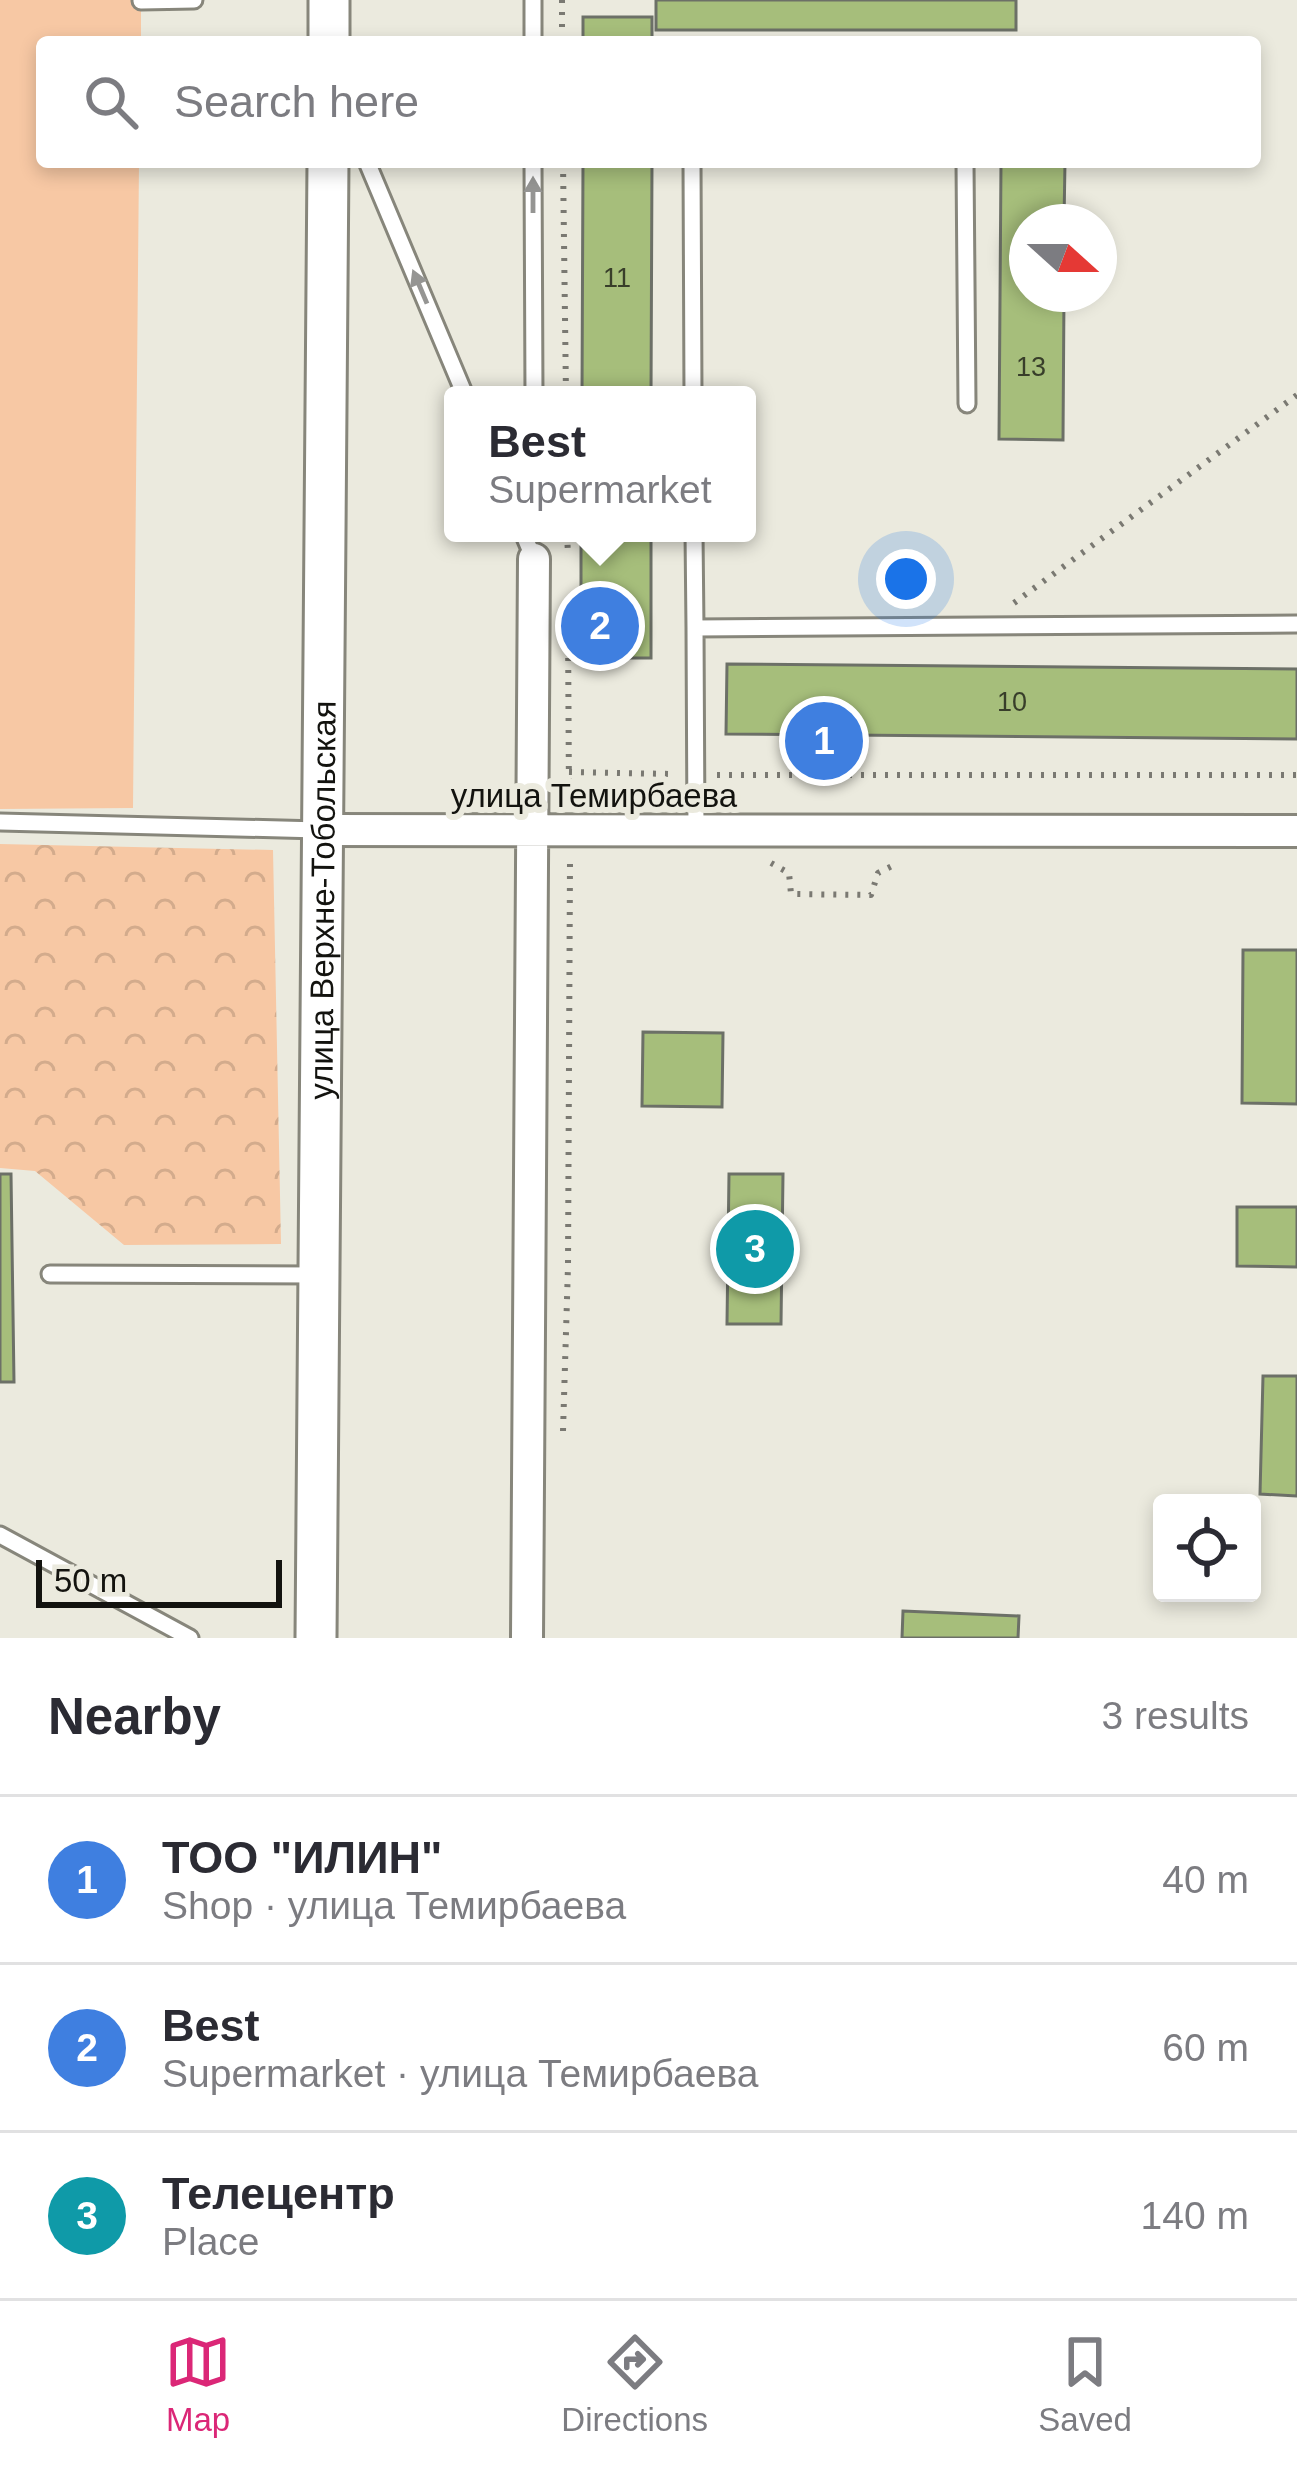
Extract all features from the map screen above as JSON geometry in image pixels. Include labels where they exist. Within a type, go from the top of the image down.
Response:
[{"type":"street","points":[[328,36],[329,0]]},
{"type":"street","name":"улица Верхне-Тобольская","points":[[316,1638],[328,168]]},
{"type":"street","points":[[527,1638],[534,832],[530,542]]},
{"type":"street","name":"улица Темирбаева","points":[[322,830],[534,832],[569,847],[696,831],[1297,831]]},
{"type":"lane","points":[[141,1],[194,0]]},
{"type":"lane","points":[[533,0],[533,36]]},
{"type":"lane","points":[[370,168],[461,386]]},
{"type":"lane","points":[[533,168],[534,386]]},
{"type":"lane","points":[[692,168],[693,386]]},
{"type":"lane","points":[[965,168],[967,404]]},
{"type":"lane","points":[[694,542],[696,831]]},
{"type":"lane","points":[[694,628],[1297,624]]},
{"type":"lane","points":[[0,822],[322,830]]},
{"type":"lane","points":[[50,1274],[319,1275]]},
{"type":"lane","points":[[0,1535],[190,1638]]},
{"type":"path","points":[[562,0],[562,36]]},
{"type":"path","points":[[563,168],[566,386]]},
{"type":"path","points":[[982,626],[1297,395]]},
{"type":"path","points":[[567,542],[568,555]]},
{"type":"path","points":[[562,1452],[569,1243],[568,621]]},
{"type":"path","points":[[569,772],[1297,775]]},
{"type":"path","points":[[569,847],[592,862]]},
{"type":"path","points":[[766,860],[789,873],[791,894],[871,895],[878,873],[900,862]]},
{"type":"green space","points":[[0,0],[141,0],[141,36],[36,36],[36,168],[139,168],[133,808],[0,809]]},
{"type":"green space","points":[[0,844],[273,850],[281,1244],[124,1245],[35,1171],[0,1168]]},
{"type":"building","points":[[656,0],[1016,0],[1016,30],[656,30]]},
{"type":"building","points":[[583,17],[652,17],[652,36],[583,36]]},
{"type":"building","points":[[583,168],[652,168],[651,386],[582,386]]},
{"type":"building","points":[[1001,168],[1065,168],[1064,204],[1009,204],[1009,312],[1064,312],[1063,440],[999,439]]},
{"type":"building","points":[[581,542],[651,542],[651,658],[581,658]]},
{"type":"building","points":[[727,664],[1297,669],[1297,739],[726,734]]},
{"type":"building","points":[[1243,950],[1297,950],[1297,1104],[1242,1103]]},
{"type":"building","points":[[643,1032],[723,1033],[722,1107],[642,1106]]},
{"type":"building","points":[[0,1174],[11,1174],[14,1382],[0,1382]]},
{"type":"building","points":[[729,1174],[783,1174],[781,1324],[727,1324]]},
{"type":"building","points":[[1237,1207],[1297,1207],[1297,1267],[1237,1266]]},
{"type":"building","points":[[1263,1376],[1297,1376],[1297,1496],[1260,1494]]},
{"type":"building","points":[[903,1611],[1019,1616],[1018,1638],[902,1638]]},
{"type":"place","name":"Best","points":[[600,626]]},
{"type":"place","name":"ТОО \"ИЛИН\"","points":[[824,741]]},
{"type":"place","name":"Телецентр","points":[[755,1249]]}]
